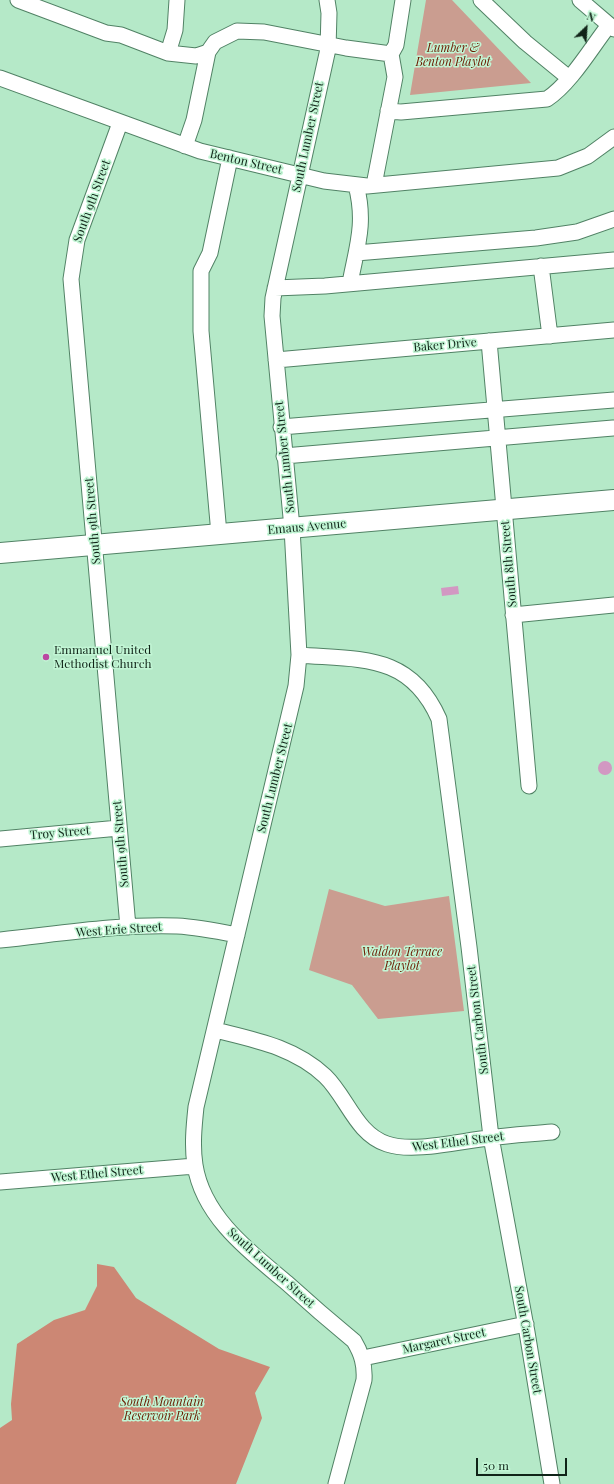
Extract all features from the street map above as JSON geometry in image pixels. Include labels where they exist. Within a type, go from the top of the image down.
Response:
[{"type":"main road","name":"Emaus Avenue","points":[[0,553],[614,500]]},
{"type":"street","points":[[18,0],[106,34],[121,35],[168,53],[196,56],[208,52]]},
{"type":"street","points":[[168,53],[175,30],[177,0]]},
{"type":"street","name":"South Lumber Street","points":[[327,0],[329,13],[328,45],[276,288],[272,316],[281,427],[292,528],[299,655],[296,686],[196,1107],[193,1143],[195,1166],[212,1207],[224,1225],[241,1244],[354,1341],[363,1358],[364,1380],[336,1484]]},
{"type":"street","points":[[374,185],[395,77],[392,54],[396,45],[403,0]]},
{"type":"street","points":[[481,0],[525,42],[569,78]]},
{"type":"street","points":[[388,111],[401,112],[548,99],[556,93],[611,27],[583,1]]},
{"type":"street","points":[[185,146],[194,120],[208,52],[215,42],[237,31],[264,32],[328,45],[392,54]]},
{"type":"street","name":"Benton Street","points":[[0,78],[185,146],[300,174],[324,182],[374,185],[558,168],[588,156],[614,136]]},
{"type":"street","name":"South 9th Street","points":[[120,123],[77,240],[71,279],[128,928]]},
{"type":"street","points":[[219,534],[201,331],[201,271],[210,253],[230,158]]},
{"type":"street","points":[[350,283],[362,222],[361,202],[356,185]]},
{"type":"street","points":[[356,253],[536,238],[577,232],[614,219]]},
{"type":"street","points":[[276,288],[614,260]]},
{"type":"street","points":[[541,266],[550,336]]},
{"type":"street","name":"Baker Drive","points":[[276,360],[614,330]]},
{"type":"street","name":"South 8th Street","points":[[489,341],[529,786]]},
{"type":"street","points":[[281,427],[614,400]]},
{"type":"street","points":[[284,456],[613,428]]},
{"type":"street","points":[[513,615],[614,605]]},
{"type":"street","name":"South Carbon Street","points":[[299,655],[375,662],[389,666],[414,680],[432,703],[439,719],[469,947],[491,1137],[526,1324],[552,1484]]},
{"type":"street","name":"Troy Street","points":[[0,839],[119,828]]},
{"type":"street","name":"West Erie Street","points":[[0,940],[128,928],[178,926],[208,929],[237,935]]},
{"type":"street","name":"West Ethel Street","points":[[215,1030],[274,1045],[309,1063],[335,1087],[364,1129],[375,1138],[386,1144],[409,1148],[491,1137],[552,1132]]},
{"type":"street","name":"West Ethel Street","points":[[0,1182],[195,1166]]},
{"type":"street","name":"Margaret Street","points":[[363,1358],[526,1324]]},
{"type":"green space","name":"Lumber & Benton Playlot","points":[[426,0],[452,0],[531,83],[410,95]]},
{"type":"green space","name":"Waldon Terrace Playlot","points":[[329,889],[385,906],[449,896],[464,1011],[378,1019],[352,985],[309,970]]},
{"type":"green space","name":"South Mountain Reservoir Park","points":[[97,1264],[114,1267],[136,1298],[219,1349],[270,1367],[255,1393],[262,1418],[236,1484],[0,1484],[0,1428],[12,1420],[11,1404],[17,1344],[54,1320],[85,1310],[97,1286]]},
{"type":"shaded area","points":[[458,586],[459,594],[442,596],[441,588]]},
{"type":"shaded area","points":[[602,761],[608,761],[612,765],[612,771],[608,775],[602,775],[598,771],[598,765]]},
{"type":"place","name":"Emmanuel United Methodist Church","points":[[46,657]]}]
